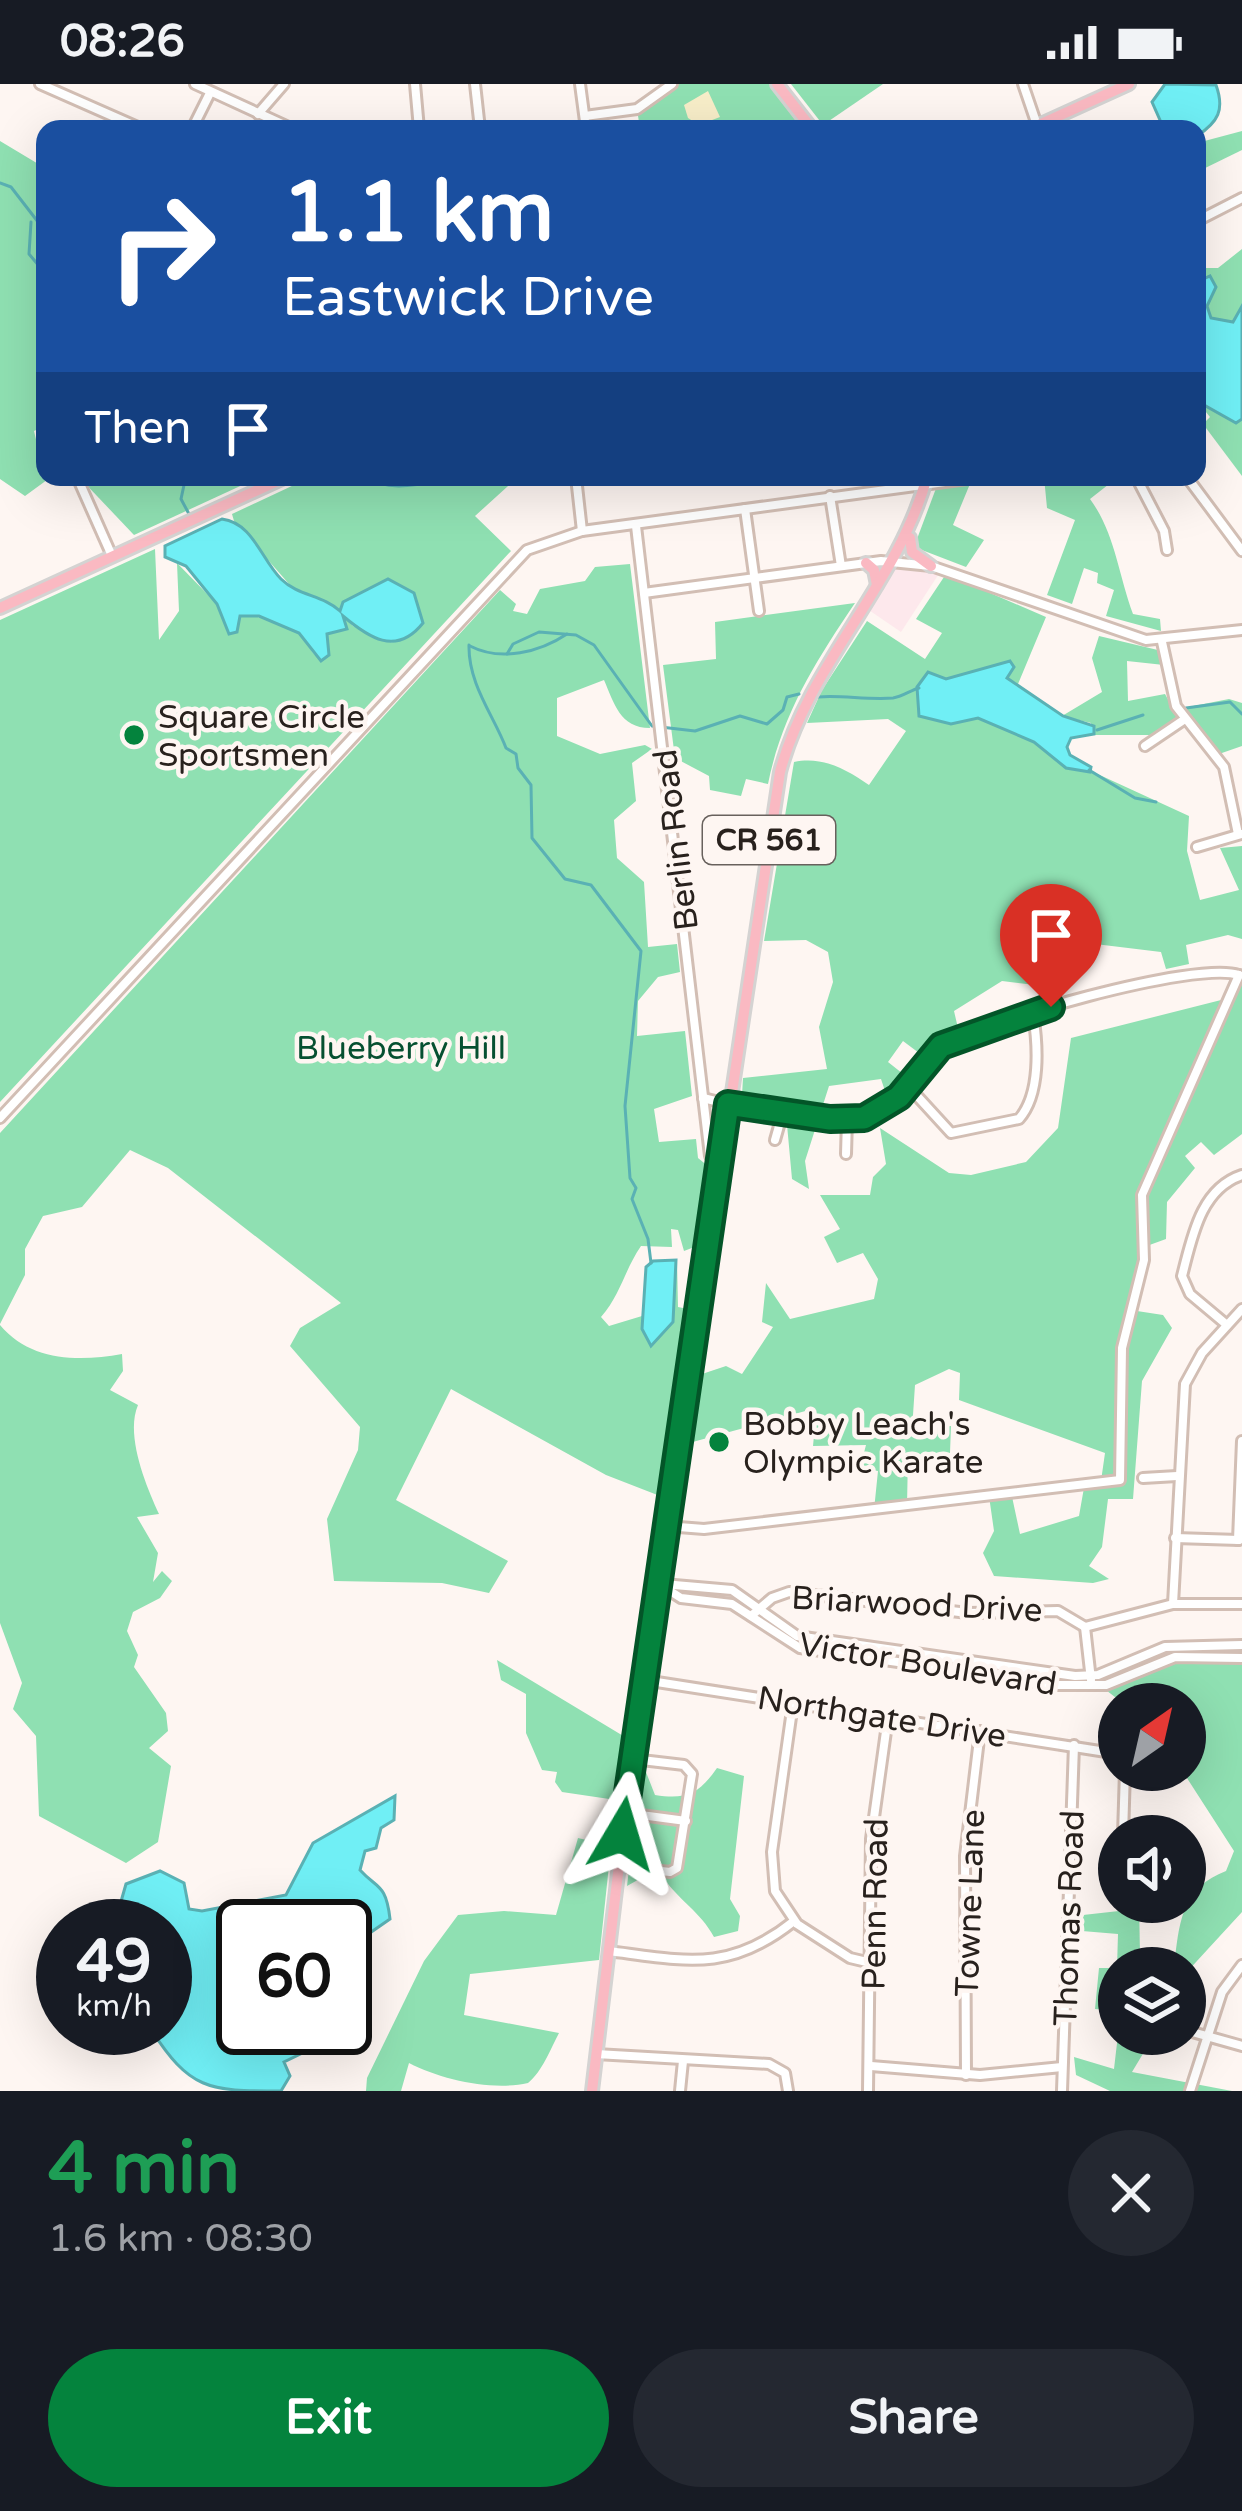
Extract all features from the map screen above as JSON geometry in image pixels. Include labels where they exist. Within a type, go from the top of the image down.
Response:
[{"type":"main road","points":[[777,84],[805,120]]},
{"type":"main road","points":[[1052,120],[1129,84]]},
{"type":"main road","points":[[0,608],[266,486]]},
{"type":"main road","name":"CR 561","points":[[592,2091],[632,1759],[728,1104],[787,746],[818,676],[914,521],[924,486]]},
{"type":"main road","points":[[914,521],[909,546],[931,566]]},
{"type":"main road","points":[[866,563],[874,569],[877,586]]},
{"type":"street","points":[[40,84],[122,120]]},
{"type":"street","points":[[195,84],[270,120]]},
{"type":"street","points":[[258,115],[284,84]]},
{"type":"street","points":[[416,84],[418,120]]},
{"type":"street","points":[[475,84],[480,120]]},
{"type":"street","points":[[580,84],[585,120]]},
{"type":"street","points":[[585,116],[638,109],[672,84]]},
{"type":"street","points":[[1022,84],[1033,120]]},
{"type":"street","points":[[196,120],[210,93]]},
{"type":"street","points":[[1206,217],[1242,199]]},
{"type":"street","points":[[81,486],[112,556]]},
{"type":"street","points":[[577,486],[582,531]]},
{"type":"street","points":[[0,1118],[501,572],[539,543],[582,531],[899,486]]},
{"type":"street","points":[[907,486],[921,500]]},
{"type":"street","points":[[1141,486],[1164,531],[1167,550]]},
{"type":"street","points":[[1194,486],[1242,551]]},
{"type":"street","points":[[830,496],[841,566]]},
{"type":"street","points":[[745,509],[759,611]]},
{"type":"street","name":"Berlin Road","points":[[636,526],[710,1156]]},
{"type":"street","points":[[644,593],[892,562],[931,566],[1162,642],[1242,630]]},
{"type":"street","points":[[1162,642],[1167,680],[1185,719],[1220,759],[1240,834],[1197,847]]},
{"type":"street","points":[[1145,746],[1185,719]]},
{"type":"street","points":[[667,1526],[704,1529],[1120,1480],[1122,1348],[1144,1260],[1142,1195],[1241,975],[1221,969],[1084,997],[941,1046],[875,1114],[847,1120],[703,1098]]},
{"type":"street","points":[[908,1085],[951,1133],[1019,1119],[1028,1106],[1036,1056],[1033,1015]]},
{"type":"street","points":[[775,1140],[783,1112]]},
{"type":"street","points":[[846,1154],[847,1120]]},
{"type":"street","points":[[1227,1325],[1190,1294],[1182,1276],[1209,1200],[1222,1184],[1242,1175]]},
{"type":"street","points":[[1173,1604],[1187,1376],[1242,1309]]},
{"type":"street","points":[[1175,1538],[1240,1540],[1242,1442]]},
{"type":"street","points":[[1143,1478],[1178,1476]]},
{"type":"street","name":"Victor Boulevard","points":[[658,1584],[723,1587],[760,1607],[797,1636],[1091,1681],[1129,1660],[1181,1644],[1242,1646]]},
{"type":"street","name":"Victor Boulevard","points":[[658,1584],[681,1598],[726,1602],[800,1648],[1091,1681],[1175,1657],[1242,1658]]},
{"type":"street","name":"Briarwood Drive","points":[[751,1616],[789,1592],[958,1613],[1058,1611],[1085,1628]]},
{"type":"street","points":[[1091,1681],[1085,1628],[1173,1604],[1242,1604]]},
{"type":"street","points":[[1129,1660],[1132,1672]]},
{"type":"street","name":"Northgate Drive","points":[[644,1680],[1098,1750]]},
{"type":"street","points":[[794,1703],[771,1867],[775,1891],[794,1921],[850,1958],[871,1963]]},
{"type":"street","name":"Penn Road","points":[[868,2091],[871,1839],[888,1717]]},
{"type":"street","name":"Towne Lane","points":[[966,2075],[965,1856],[980,1731]]},
{"type":"street","name":"Thomas Road","points":[[1062,2091],[1074,1745]]},
{"type":"street","points":[[618,1867],[670,1872],[677,1868],[686,1821],[689,1768],[632,1759]]},
{"type":"street","points":[[641,1816],[686,1821]]},
{"type":"street","points":[[608,1951],[721,1961],[754,1950],[794,1921]]},
{"type":"street","points":[[1190,2091],[1222,1991],[1242,1964]]},
{"type":"street","points":[[1207,2036],[1242,2046]]},
{"type":"street","points":[[596,2054],[682,2061],[709,2057],[777,2066],[788,2078],[788,2091]]},
{"type":"street","points":[[680,2091],[682,2061]]},
{"type":"street","points":[[871,2066],[966,2075],[1062,2067]]},
{"type":"shaded area","points":[[892,562],[942,569],[901,632],[863,606]]},
{"type":"green space","points":[[672,84],[779,84],[805,120],[639,120],[637,109]]},
{"type":"green space","points":[[791,84],[883,84],[830,120],[819,120]]},
{"type":"green space","points":[[1242,131],[1242,150],[1206,168],[1206,141]]},
{"type":"green space","points":[[0,141],[36,163],[34,431],[39,486],[25,496],[0,479]]},
{"type":"green space","points":[[1242,249],[1242,310],[1233,322],[1210,318],[1206,268],[1218,268]]},
{"type":"green space","points":[[1206,406],[1231,419],[1242,411],[1242,476],[1206,428],[1210,417]]},
{"type":"green space","points":[[88,486],[240,486],[134,535]]},
{"type":"green space","points":[[292,486],[508,486],[475,516],[511,551],[0,1102],[0,620],[155,549],[159,640],[179,611],[177,563],[217,604],[229,634],[240,616],[265,618],[299,634],[323,660],[329,652],[328,634],[347,629],[344,616],[353,626],[393,643],[342,611],[296,592],[232,514]]},
{"type":"green space","points":[[937,486],[969,486],[953,525],[984,540],[966,567],[914,547]]},
{"type":"green space","points":[[1045,486],[1107,486],[1090,499],[1111,540],[1133,614],[1160,619],[1161,631],[1106,616],[1114,590],[1097,583],[1098,573],[1084,568],[1072,604],[1047,595],[1075,520],[1047,508]]},
{"type":"green space","name":"Blueberry Hill","points":[[630,564],[650,728],[625,719],[604,680],[557,698],[557,736],[600,754],[645,745],[652,749],[632,763],[636,801],[614,820],[617,858],[644,882],[648,947],[677,944],[680,972],[658,977],[638,1001],[637,1036],[685,1031],[692,1096],[654,1109],[659,1142],[696,1139],[698,1158],[709,1167],[697,1246],[684,1251],[678,1230],[671,1229],[672,1247],[641,1246],[601,1317],[609,1326],[642,1316],[647,1265],[677,1261],[678,1307],[688,1309],[660,1496],[606,1475],[451,1389],[396,1500],[508,1561],[489,1593],[442,1583],[334,1581],[327,1519],[358,1450],[360,1427],[290,1346],[300,1328],[341,1303],[168,1168],[130,1150],[82,1207],[43,1216],[25,1249],[25,1275],[0,1324],[0,1133],[500,590],[516,604],[513,611],[527,614],[540,589],[585,581],[595,567]]},
{"type":"green space","points":[[946,574],[1046,617],[1018,684],[1006,677],[1009,661],[946,679],[926,673],[946,724],[978,718],[1034,742],[1066,768],[1091,771],[1189,816],[1187,851],[1200,900],[1239,890],[1220,848],[1242,846],[1242,939],[1228,935],[1186,945],[1189,964],[1166,969],[1161,952],[1087,943],[1060,933],[1047,950],[1063,975],[1060,988],[1002,981],[954,1011],[961,1041],[927,1059],[903,1041],[888,1062],[912,1081],[890,1106],[881,1079],[829,1086],[805,1161],[809,1189],[792,1179],[785,1103],[742,1095],[743,1078],[827,1069],[819,1027],[833,982],[828,952],[806,940],[764,941],[794,762],[833,765],[869,785],[906,731],[888,719],[807,723],[822,690],[867,621],[925,659],[942,633],[916,619]]},
{"type":"green space","points":[[855,603],[791,711],[768,784],[746,779],[741,796],[710,790],[709,776],[675,758],[663,665],[716,659],[715,622]]},
{"type":"green space","points":[[1099,636],[1162,651],[1164,665],[1127,661],[1128,701],[1165,694],[1178,718],[1150,735],[1093,735],[1091,723],[1062,716],[1102,692],[1092,658]]},
{"type":"green space","points":[[1229,699],[1242,703],[1242,746],[1219,754],[1183,708]]},
{"type":"green space","points":[[1242,973],[1242,1134],[1214,1155],[1201,1142],[1185,1156],[1195,1168],[1167,1202],[1166,1239],[1144,1247],[1137,1311],[1163,1315],[1172,1328],[1142,1381],[1133,1499],[1108,1499],[1102,1547],[1089,1566],[1109,1579],[1093,1583],[994,1576],[983,1553],[994,1531],[989,1496],[1011,1492],[1020,1534],[1079,1516],[1085,1482],[1101,1481],[1105,1453],[959,1400],[960,1373],[949,1369],[915,1385],[912,1430],[951,1426],[950,1453],[908,1455],[907,1506],[874,1510],[878,1471],[860,1468],[866,1445],[813,1446],[816,1415],[809,1410],[689,1443],[699,1375],[726,1366],[742,1374],[773,1327],[762,1322],[766,1283],[790,1319],[874,1299],[878,1279],[863,1253],[837,1263],[824,1237],[840,1229],[820,1195],[870,1195],[873,1177],[886,1164],[880,1128],[949,1173],[971,1175],[1026,1162],[1058,1128],[1071,1038],[1229,998]]},
{"type":"green space","points":[[0,1325],[26,1346],[56,1356],[122,1354],[123,1371],[110,1390],[138,1405],[136,1445],[159,1514],[137,1517],[158,1553],[153,1582],[162,1571],[172,1581],[160,1598],[133,1612],[127,1631],[138,1655],[134,1667],[166,1713],[168,1731],[149,1748],[171,1766],[158,1842],[126,1863],[39,1816],[36,1736],[13,1709],[22,1683],[0,1623]]},
{"type":"green space","points":[[1178,1657],[1242,1659],[1242,1912],[1206,1951],[1206,1947],[1177,1947],[1181,1923],[1206,1923],[1206,1882],[1226,1871],[1234,1851],[1195,1791],[1206,1791],[1206,1683],[1112,1683]]},
{"type":"green space","points":[[497,1660],[625,1737],[616,1800],[562,1792],[555,1782],[557,1772],[542,1770],[526,1733],[526,1694],[501,1680]]},
{"type":"green space","points":[[642,1762],[655,1795],[691,1793],[717,1768],[744,1776],[730,1899],[740,1916],[738,1931],[714,1937],[663,1877],[643,1877],[627,1886]]},
{"type":"green space","points":[[578,1838],[611,1846],[599,1960],[470,1974],[464,2015],[559,2033],[533,2078],[514,2085],[483,2085],[409,2063],[401,2091],[366,2091],[367,2078],[424,1961],[458,1915],[504,1911],[556,1915]]},
{"type":"green space","points":[[1098,1913],[1098,1923],[1139,1923],[1140,1947],[1118,1947],[1118,1934],[1082,1931],[1083,1915]]},
{"type":"green space","points":[[1116,2055],[1142,2055],[1132,2072],[1232,2091],[1110,2091],[1076,2075],[1074,2057],[1114,2069]]},
{"type":"sand","points":[[708,91],[720,117],[691,120],[684,105]]},
{"type":"water","points":[[1165,84],[1216,85],[1220,102],[1215,120],[1206,129],[1206,120],[1160,120],[1152,102]]},
{"type":"water","points":[[1210,276],[1216,287],[1207,306],[1211,318],[1233,322],[1242,306],[1242,419],[1236,423],[1206,406],[1206,278]]},
{"type":"water","points":[[222,519],[241,527],[274,571],[295,589],[340,611],[343,602],[388,579],[414,593],[423,623],[403,639],[392,641],[362,631],[343,616],[347,629],[327,634],[329,655],[321,661],[299,633],[259,616],[240,616],[237,632],[229,634],[217,604],[186,566],[165,557],[165,546]]},
{"type":"water","points":[[1010,661],[1014,667],[1007,678],[1063,716],[1094,726],[1094,734],[1071,738],[1067,747],[1070,755],[1091,767],[1090,772],[1066,768],[1034,742],[978,718],[951,724],[919,716],[917,687],[928,672],[946,679]]},
{"type":"water","points":[[676,1260],[673,1322],[651,1346],[642,1329],[646,1267],[653,1261]]},
{"type":"water","points":[[395,1796],[394,1820],[381,1828],[376,1848],[365,1851],[360,1870],[380,1888],[390,1919],[372,1932],[372,1899],[265,1899],[286,1895],[313,1843]]},
{"type":"water","points":[[160,1871],[184,1883],[187,1899],[122,1899],[126,1884]]},
{"type":"water","points":[[216,1908],[216,2055],[298,2055],[284,2062],[290,2076],[281,2091],[235,2090],[203,2083],[169,2055],[192,2055],[192,1909]]},
{"type":"waterway","points":[[0,183],[11,187],[36,219]]},
{"type":"waterway","points":[[31,222],[29,254],[36,262]]},
{"type":"waterway","points":[[184,486],[181,499],[189,514]]},
{"type":"waterway","points":[[507,654],[513,644],[539,632],[576,635],[594,645],[652,726],[695,731],[740,716],[767,724],[783,710],[787,697],[799,694]]},
{"type":"waterway","points":[[470,646],[494,653],[520,653],[567,634]]},
{"type":"waterway","points":[[469,645],[483,699],[506,748],[516,754],[518,768],[531,785],[532,838],[565,879],[591,885],[641,951],[625,1106],[630,1178],[636,1188],[632,1199],[648,1239],[651,1263]]},
{"type":"waterway","points":[[818,697],[893,698],[919,688]]},
{"type":"waterway","points":[[1186,708],[1230,702],[1242,714]]},
{"type":"waterway","points":[[1097,730],[1143,715]]},
{"type":"waterway","points":[[1089,770],[1135,798],[1156,802]]},
{"type":"place","name":"Square Circle Sportsmen","points":[[134,735]]},
{"type":"place","name":"Bobby Leach's Olympic Karate","points":[[719,1442]]},
{"type":"route","points":[[622,1834],[728,1104],[830,1119],[864,1118],[899,1097],[941,1046],[1051,1007]]}]
